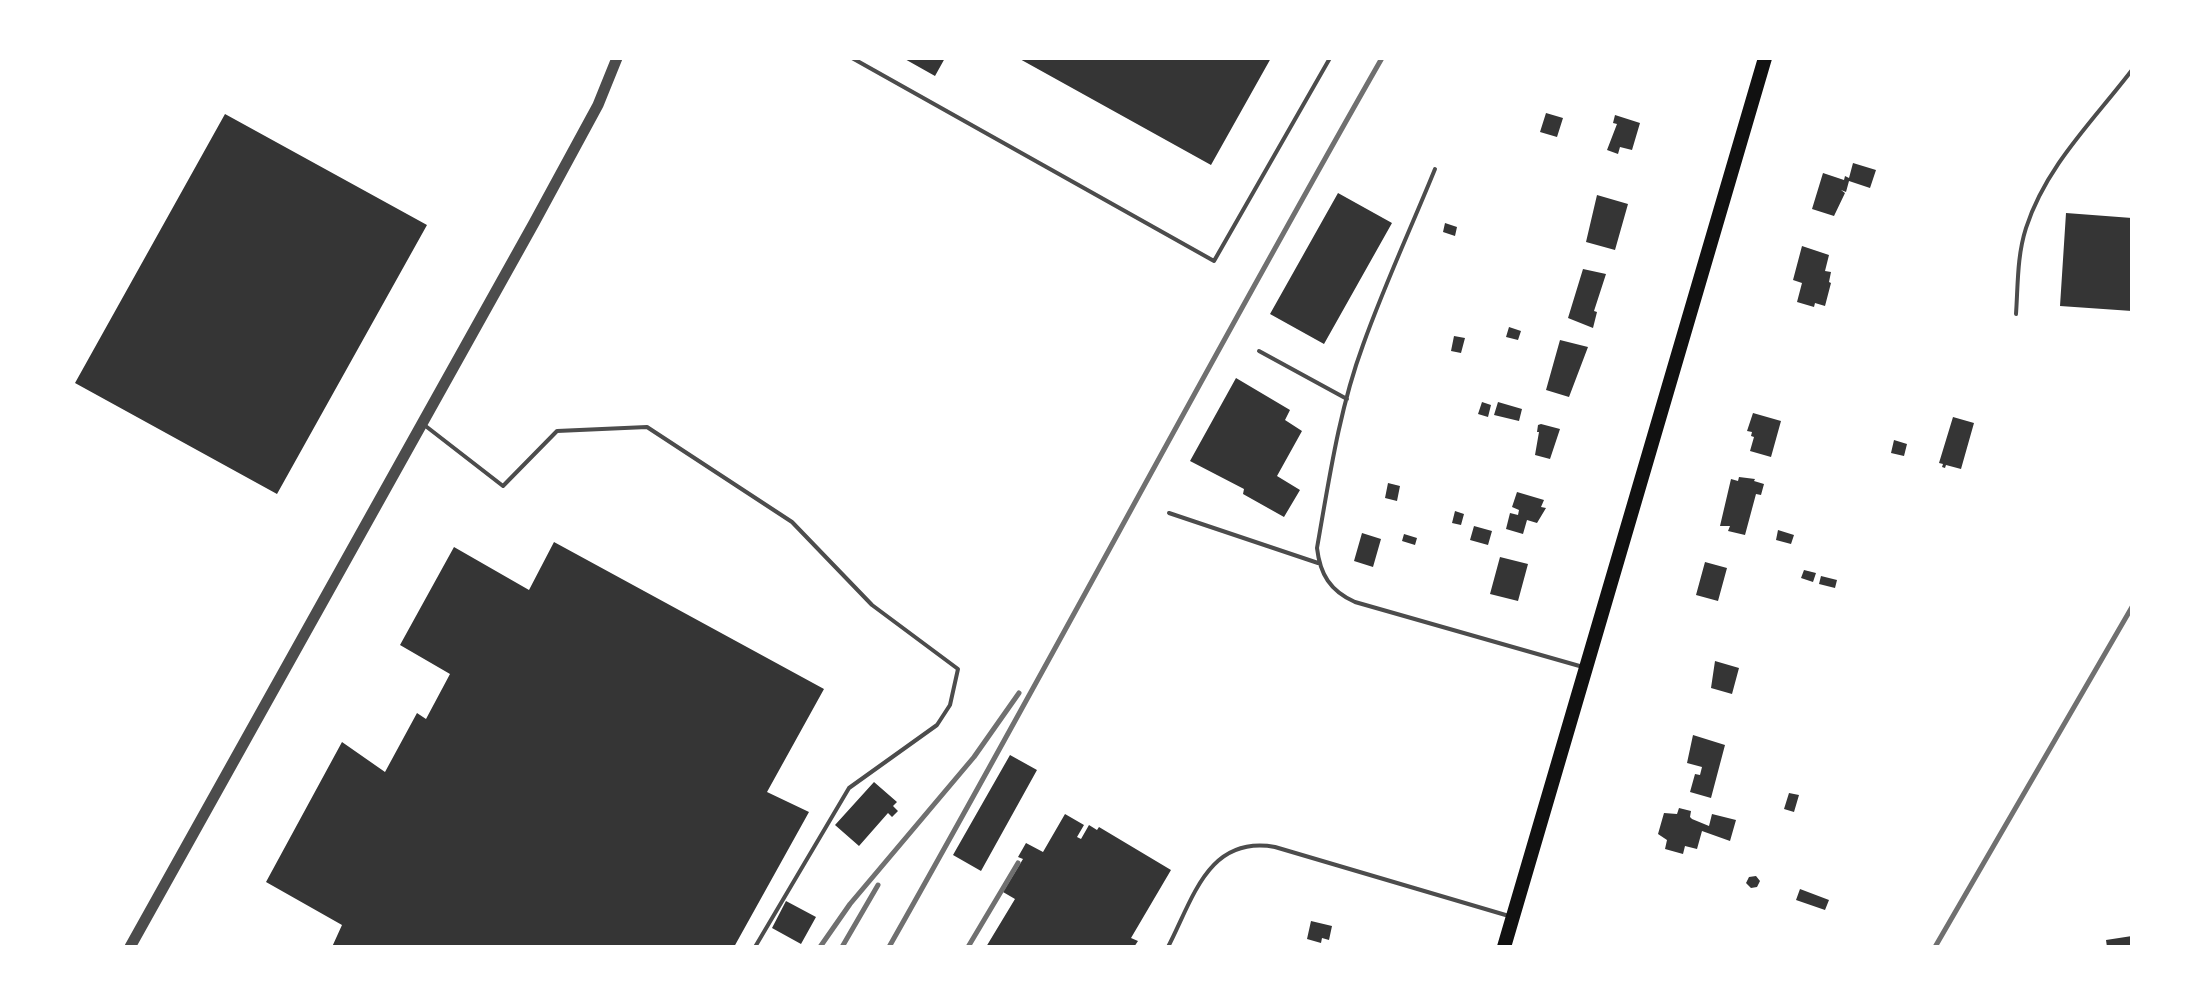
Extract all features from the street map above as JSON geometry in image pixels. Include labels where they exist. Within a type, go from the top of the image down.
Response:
[{"type":"main road","points":[[1504,947],[1765,58]]},
{"type":"street","points":[[130,947],[591,118],[617,58]]},
{"type":"lane","points":[[852,58],[1214,261],[1330,58]]},
{"type":"lane","points":[[2016,314],[2019,257],[2042,187],[2058,161],[2132,70]]},
{"type":"lane","points":[[1435,169],[1362,346],[1347,399],[1317,548],[1318,563],[1332,588],[1355,602],[1586,668]]},
{"type":"lane","points":[[1259,351],[1347,399]]},
{"type":"lane","points":[[422,423],[503,486],[557,431],[647,427],[792,522],[872,605],[958,669],[950,705],[937,725],[849,788],[755,947]]},
{"type":"lane","points":[[1169,513],[1318,563]]},
{"type":"lane","points":[[1168,947],[1210,867],[1222,856],[1253,846],[1275,847],[1513,917]]},
{"type":"building","points":[[903,58],[945,58],[935,76]]},
{"type":"building","points":[[1018,58],[1271,58],[1211,165]]},
{"type":"building","points":[[1546,113],[1563,118],[1557,137],[1540,132]]},
{"type":"building","points":[[225,114],[427,225],[277,494],[75,383]]},
{"type":"building","points":[[1615,115],[1640,123],[1632,150],[1620,147],[1618,154],[1607,150],[1617,124],[1613,123]]},
{"type":"building","points":[[1853,163],[1876,170],[1870,188],[1849,181],[1846,192],[1841,190],[1845,193],[1834,216],[1812,209],[1823,173],[1844,180],[1845,176],[1849,178]]},
{"type":"building","points":[[1338,193],[1392,223],[1324,344],[1270,314]]},
{"type":"building","points":[[1597,195],[1628,204],[1615,250],[1586,242]]},
{"type":"building","points":[[2066,213],[2132,218],[2132,311],[2060,306]]},
{"type":"building","points":[[1445,223],[1457,227],[1455,236],[1443,232]]},
{"type":"building","points":[[1802,246],[1829,255],[1825,271],[1831,272],[1831,283],[1825,306],[1815,303],[1814,307],[1797,302],[1802,283],[1793,280]]},
{"type":"building","points":[[1583,269],[1606,274],[1594,311],[1597,312],[1593,328],[1568,318]]},
{"type":"building","points":[[1509,327],[1521,331],[1518,340],[1506,337]]},
{"type":"building","points":[[1454,336],[1465,338],[1461,353],[1451,351]]},
{"type":"building","points":[[1560,340],[1588,347],[1569,397],[1546,390]]},
{"type":"building","points":[[1236,378],[1290,410],[1285,420],[1302,431],[1277,476],[1300,490],[1284,517],[1243,494],[1244,489],[1190,461]]},
{"type":"building","points":[[1482,402],[1491,405],[1488,417],[1478,414]]},
{"type":"building","points":[[1498,402],[1522,409],[1519,421],[1494,415]]},
{"type":"building","points":[[1753,413],[1781,421],[1771,457],[1750,451],[1754,437],[1751,436],[1752,432],[1747,431]]},
{"type":"building","points":[[1953,417],[1974,423],[1961,469],[1946,465],[1945,468],[1939,463]]},
{"type":"building","points":[[1538,425],[1560,429],[1550,459],[1535,455]]},
{"type":"building","points":[[1894,440],[1907,444],[1904,456],[1891,453]]},
{"type":"building","points":[[1739,477],[1764,484],[1761,495],[1756,494],[1745,535],[1728,531],[1730,526],[1720,526],[1731,479],[1738,481]]},
{"type":"building","points":[[1388,483],[1400,486],[1397,501],[1385,498]]},
{"type":"building","points":[[1517,492],[1544,500],[1541,507],[1546,508],[1537,523],[1527,520],[1523,534],[1506,529],[1510,513],[1518,515],[1519,510],[1512,507]]},
{"type":"building","points":[[1455,511],[1464,514],[1461,525],[1452,523]]},
{"type":"building","points":[[1474,526],[1492,531],[1488,545],[1470,540]]},
{"type":"building","points":[[1778,530],[1794,535],[1791,544],[1776,540]]},
{"type":"building","points":[[1362,533],[1381,539],[1373,567],[1354,561]]},
{"type":"building","points":[[1404,534],[1417,538],[1415,545],[1402,541]]},
{"type":"building","points":[[554,542],[824,689],[767,792],[809,812],[734,947],[332,947],[342,925],[266,882],[342,742],[385,772],[417,713],[426,719],[450,674],[400,645],[454,547],[529,590]]},
{"type":"building","points":[[1500,557],[1528,564],[1518,601],[1490,594]]},
{"type":"building","points":[[1705,562],[1727,568],[1718,601],[1696,595]]},
{"type":"building","points":[[1804,570],[1816,573],[1813,582],[1801,578]]},
{"type":"building","points":[[1821,576],[1837,580],[1835,588],[1819,584]]},
{"type":"building","points":[[1715,661],[1739,668],[1732,694],[1711,688]]},
{"type":"building","points":[[1693,735],[1725,745],[1711,798],[1690,792],[1695,774],[1700,775],[1702,767],[1687,763]]},
{"type":"building","points":[[1010,755],[1037,770],[981,871],[953,855]]},
{"type":"building","points":[[874,782],[897,802],[893,806],[898,811],[892,817],[888,813],[859,846],[835,825]]},
{"type":"building","points":[[1789,793],[1799,795],[1794,812],[1784,809]]},
{"type":"building","points":[[1679,808],[1691,811],[1692,819],[1709,826],[1712,814],[1736,820],[1730,841],[1702,831],[1697,849],[1685,846],[1683,854],[1665,849],[1667,840],[1658,834],[1664,813],[1677,814]]},
{"type":"building","points":[[1065,814],[1084,825],[1077,837],[1081,839],[1089,825],[1097,830],[1099,827],[1171,870],[1131,938],[1138,941],[1134,947],[986,947],[1015,899],[1003,892],[1023,859],[1018,857],[1026,843],[1043,852]]},
{"type":"building","points":[[1756,876],[1760,881],[1757,887],[1751,888],[1746,883],[1749,877]]},
{"type":"building","points":[[1800,889],[1829,900],[1825,910],[1796,900]]},
{"type":"building","points":[[786,901],[816,917],[801,944],[772,928]]},
{"type":"building","points":[[1311,921],[1332,926],[1329,940],[1322,938],[1321,943],[1307,939]]},
{"type":"building","points":[[2132,936],[2132,947],[2107,947],[2106,940]]},
{"type":"railway","points":[[889,947],[1382,58]]},
{"type":"railway","points":[[1935,947],[2132,607]]},
{"type":"railway","points":[[820,947],[850,904],[974,757],[1019,693]]},
{"type":"railway","points":[[968,947],[1018,863]]},
{"type":"railway","points":[[842,947],[878,885]]}]
